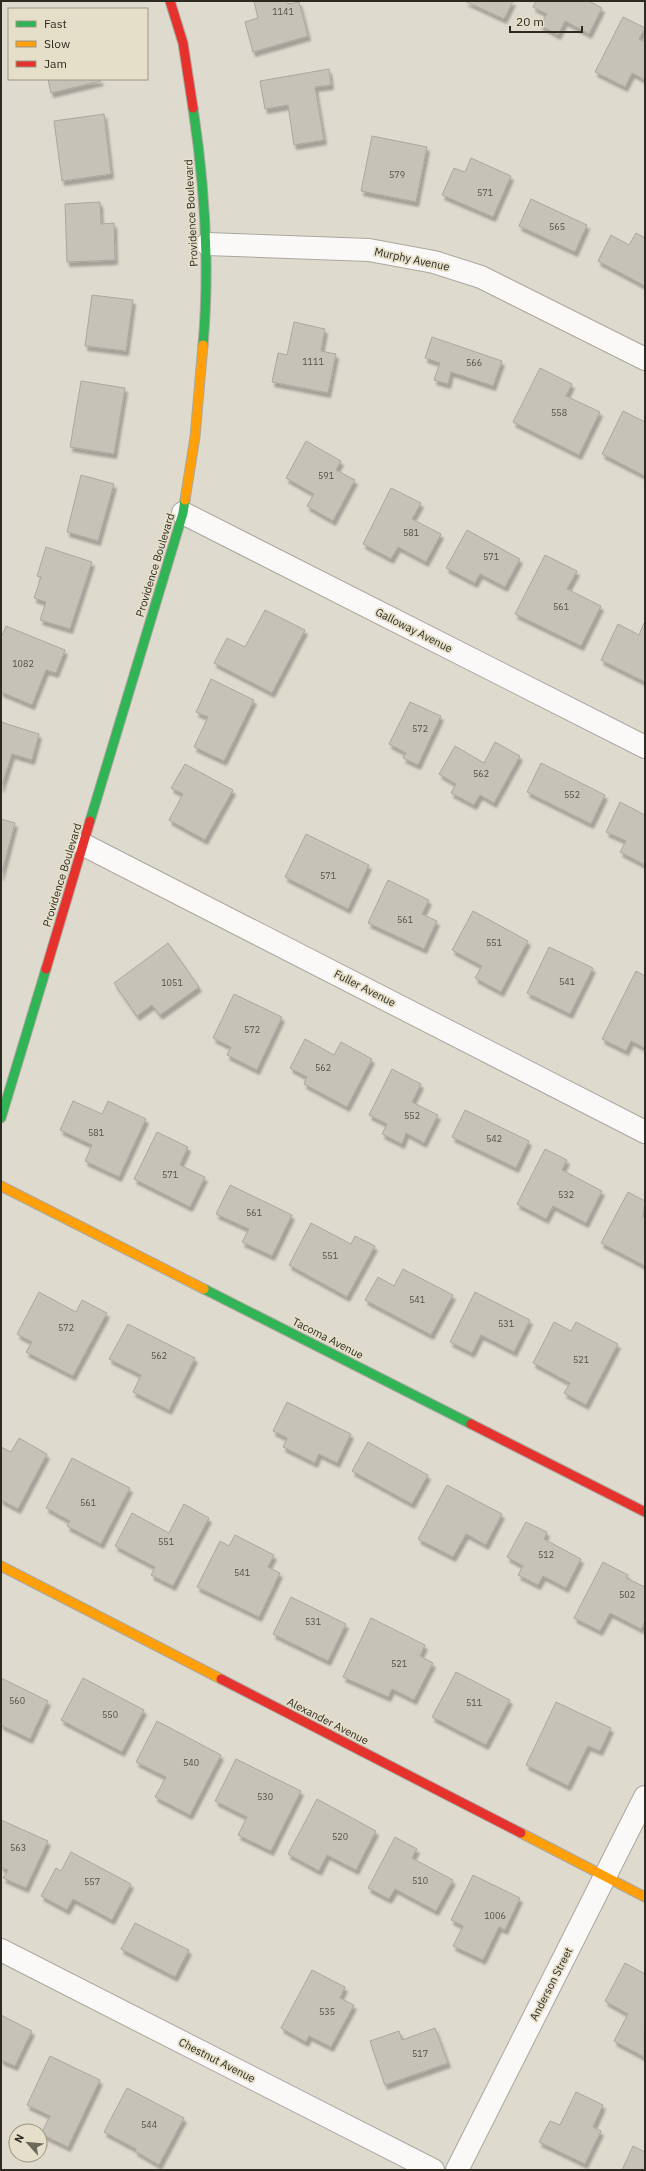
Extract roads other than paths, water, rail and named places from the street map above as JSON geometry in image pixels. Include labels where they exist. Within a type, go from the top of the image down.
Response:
[{"type":"street","name":"Providence Boulevard","points":[[1,1118],[183,513],[195,437],[203,351],[207,244],[200,156],[183,43],[170,1]]},
{"type":"street","name":"Murphy Avenue","points":[[207,244],[370,250],[434,262],[481,277],[645,359]]},
{"type":"street","name":"Galloway Avenue","points":[[183,513],[645,747]]},
{"type":"street","name":"Fuller Avenue","points":[[84,845],[645,1132]]},
{"type":"street","name":"Tacoma Avenue","points":[[1,1186],[645,1512]]},
{"type":"street","name":"Alexander Avenue","points":[[1,1566],[645,1897]]},
{"type":"street","name":"Anderson Street","points":[[457,2170],[645,1797]]},
{"type":"street","name":"Chestnut Avenue","points":[[1,1950],[433,2170]]}]
